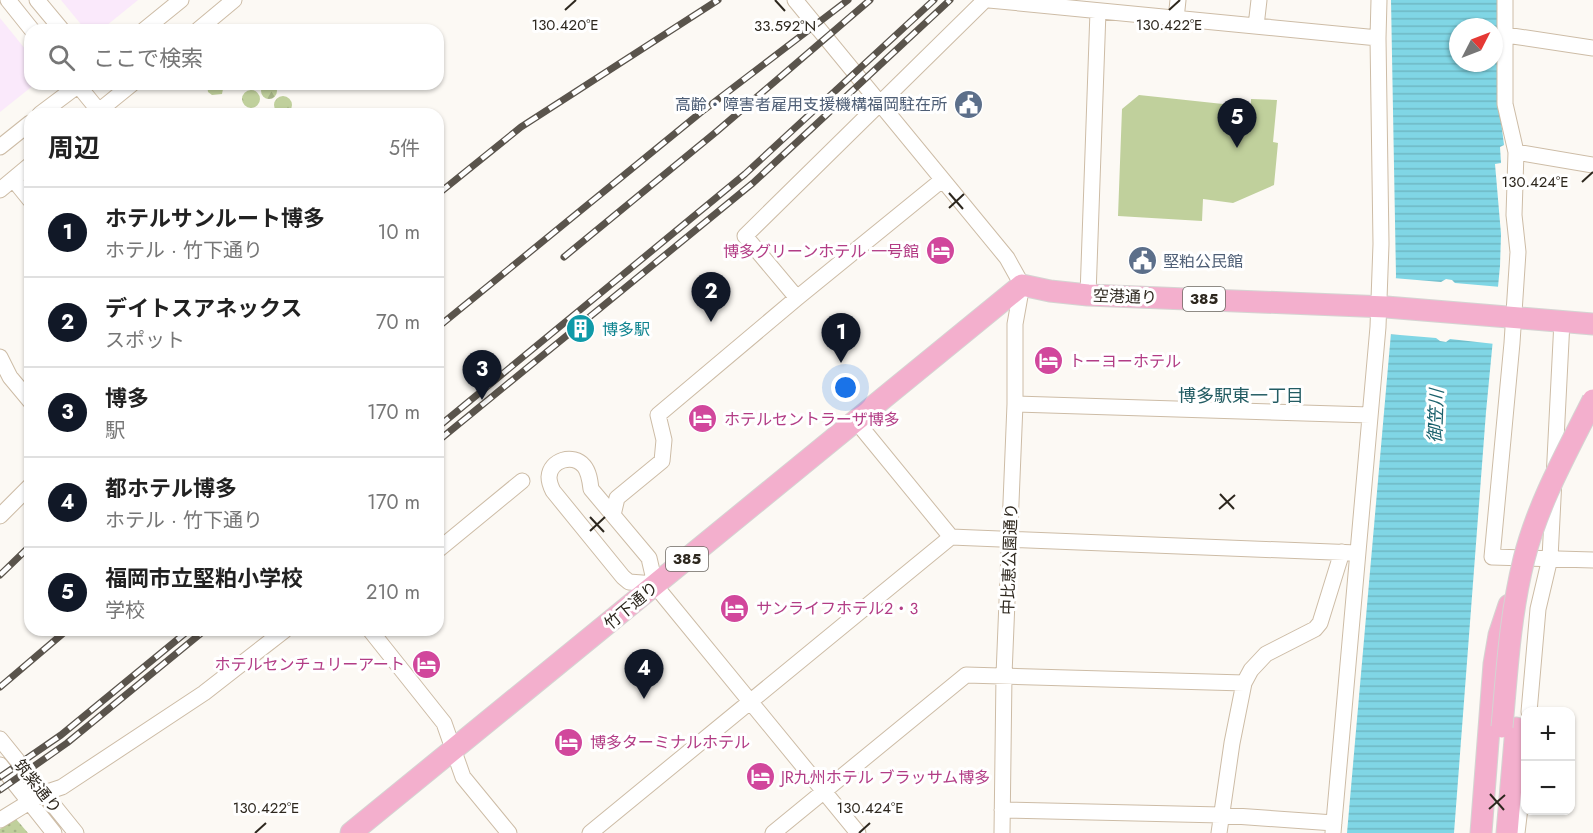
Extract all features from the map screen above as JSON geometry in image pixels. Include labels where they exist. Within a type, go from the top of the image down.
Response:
[{"type":"highway","name":"空港通り","points":[[1022,285],[1050,291],[1088,294],[1382,306],[1593,324]]},
{"type":"highway","name":"竹下通り","points":[[351,833],[1022,285]]},
{"type":"highway","points":[[1481,833],[1494,664],[1499,635],[1552,480],[1593,400]]},
{"type":"highway","points":[[1507,833],[1526,614],[1537,560],[1564,486],[1593,431]]},
{"type":"highway","points":[[1493,833],[1512,613],[1524,558]]},
{"type":"street","points":[[8,0],[28,24]]},
{"type":"street","points":[[38,0],[57,24]]},
{"type":"street","points":[[151,24],[181,0]]},
{"type":"street","points":[[205,24],[234,0]]},
{"type":"street","points":[[795,0],[1007,258],[1022,285]]},
{"type":"street","points":[[797,298],[746,236],[987,0],[1378,38]]},
{"type":"street","points":[[1176,19],[1178,0]]},
{"type":"street","points":[[1256,26],[1259,0]]},
{"type":"street","points":[[1002,810],[1221,815],[1333,828],[1350,553],[1370,415],[1382,306],[1379,0]]},
{"type":"street","points":[[1504,0],[1506,104],[1516,152],[1514,215],[1518,252],[1510,316],[1492,558],[1593,560]]},
{"type":"street","points":[[1088,294],[1098,11]]},
{"type":"street","points":[[1506,35],[1593,48]]},
{"type":"street","points":[[48,108],[70,90]]},
{"type":"street","points":[[82,90],[94,108]]},
{"type":"street","points":[[100,108],[114,90]]},
{"type":"street","points":[[0,147],[24,128]]},
{"type":"street","points":[[1516,152],[1593,165]]},
{"type":"street","points":[[0,189],[24,170]]},
{"type":"street","points":[[13,179],[24,193]]},
{"type":"street","points":[[613,515],[617,498],[662,460],[664,440],[658,415],[942,180]]},
{"type":"street","name":"中比恵公園通り","points":[[1002,833],[1004,675],[1015,404],[1015,324],[1022,285]]},
{"type":"street","points":[[1529,707],[1538,609],[1550,558],[1562,321]]},
{"type":"street","points":[[0,357],[5,379],[24,396]]},
{"type":"street","points":[[1015,404],[1370,415]]},
{"type":"street","points":[[856,421],[951,537]]},
{"type":"street","points":[[655,584],[629,582],[623,576],[553,491],[549,478],[552,467],[562,460],[573,458],[584,465],[590,477],[591,489],[649,558],[655,584],[858,833]]},
{"type":"street","points":[[444,545],[522,481]]},
{"type":"street","points":[[0,516],[24,492]]},
{"type":"street","points":[[590,833],[951,537],[1350,553]]},
{"type":"street","points":[[1218,833],[1244,683],[1251,670],[1266,654],[1315,629],[1320,623],[1350,553]]},
{"type":"street","points":[[0,820],[44,793],[62,787],[204,693],[277,636]]},
{"type":"street","points":[[375,636],[444,723],[463,777],[509,833]]},
{"type":"street","points":[[773,833],[966,675],[1244,683]]},
{"type":"street","name":"筑紫通り","points":[[0,739],[76,833]]},
{"type":"street","points":[[1517,833],[1526,761]]},
{"type":"street","name":"筑紫通り","points":[[0,765],[54,833]]},
{"type":"shaded area","points":[[61,0],[138,0],[108,24],[81,24]]},
{"type":"shaded area","points":[[0,18],[24,48],[24,90],[28,90],[0,112]]},
{"type":"green space","points":[[208,90],[223,90],[222,94],[212,95]]},
{"type":"green space","points":[[251,90],[257,93],[260,99],[257,105],[251,108],[245,105],[242,99],[245,93]]},
{"type":"green space","points":[[261,90],[277,90],[277,94],[272,99],[266,99],[261,94]]},
{"type":"green space","points":[[1139,95],[1251,107],[1251,99],[1277,100],[1273,142],[1278,143],[1274,185],[1233,203],[1203,199],[1202,221],[1118,216],[1122,109]]},
{"type":"green space","points":[[283,96],[291,102],[291,108],[275,108],[274,105],[277,99]]},
{"type":"green space","points":[[16,819],[28,833],[0,833],[0,829]]},
{"type":"water","name":"御笠川","points":[[1391,0],[1500,0],[1500,18],[1449,18],[1449,72],[1499,72],[1499,104],[1504,145],[1500,147],[1501,163],[1495,164],[1501,234],[1500,266],[1486,412],[1454,833],[1347,833],[1396,276]]},
{"type":"pier","points":[[1393,278],[1441,282],[1446,279],[1455,283],[1501,287],[1495,344],[1450,339],[1446,342],[1436,338],[1388,334]]},
{"type":"railway","points":[[444,189],[521,127],[718,0]]},
{"type":"railway","points":[[444,322],[700,113],[848,0]]},
{"type":"railway","points":[[564,257],[716,132],[870,0]]},
{"type":"railway","points":[[444,422],[745,174],[934,0]]},
{"type":"railway","points":[[444,436],[753,183],[950,0]]},
{"type":"railway","points":[[0,575],[24,552]]},
{"type":"railway","points":[[0,687],[60,636]]},
{"type":"railway","points":[[0,777],[61,735],[182,636]]},
{"type":"railway","points":[[0,790],[67,743],[198,636]]},
{"type":"place","name":"高齢・障害者雇用支援機構福岡駐在所","points":[[968,104]]},
{"type":"place","name":"福岡市立堅粕小学校","points":[[1237,148]]},
{"type":"place","name":"博多グリーンホテル 一号館","points":[[940,251]]},
{"type":"place","name":"堅粕公民館","points":[[1142,261]]},
{"type":"place","name":"デイトスアネックス","points":[[711,322]]},
{"type":"place","name":"博多駅","points":[[581,329]]},
{"type":"place","name":"トーヨーホテル","points":[[1048,361]]},
{"type":"place","name":"ホテルサンルート博多","points":[[841,363]]},
{"type":"place","name":"博多","points":[[482,400]]},
{"type":"place","name":"ホテルセントラーザ博多","points":[[703,419]]},
{"type":"place","name":"サンライフホテル２・３","points":[[735,608]]},
{"type":"place","name":"ホテルセンチュリーアート","points":[[426,664]]},
{"type":"place","name":"都ホテル博多","points":[[644,699]]},
{"type":"place","name":"博多ターミナルホテル","points":[[569,742]]},
{"type":"place","name":"JR九州ホテル ブラッサム博多","points":[[760,777]]},
{"type":"district","name":"博多駅東一丁目","points":[[1241,396]]}]
